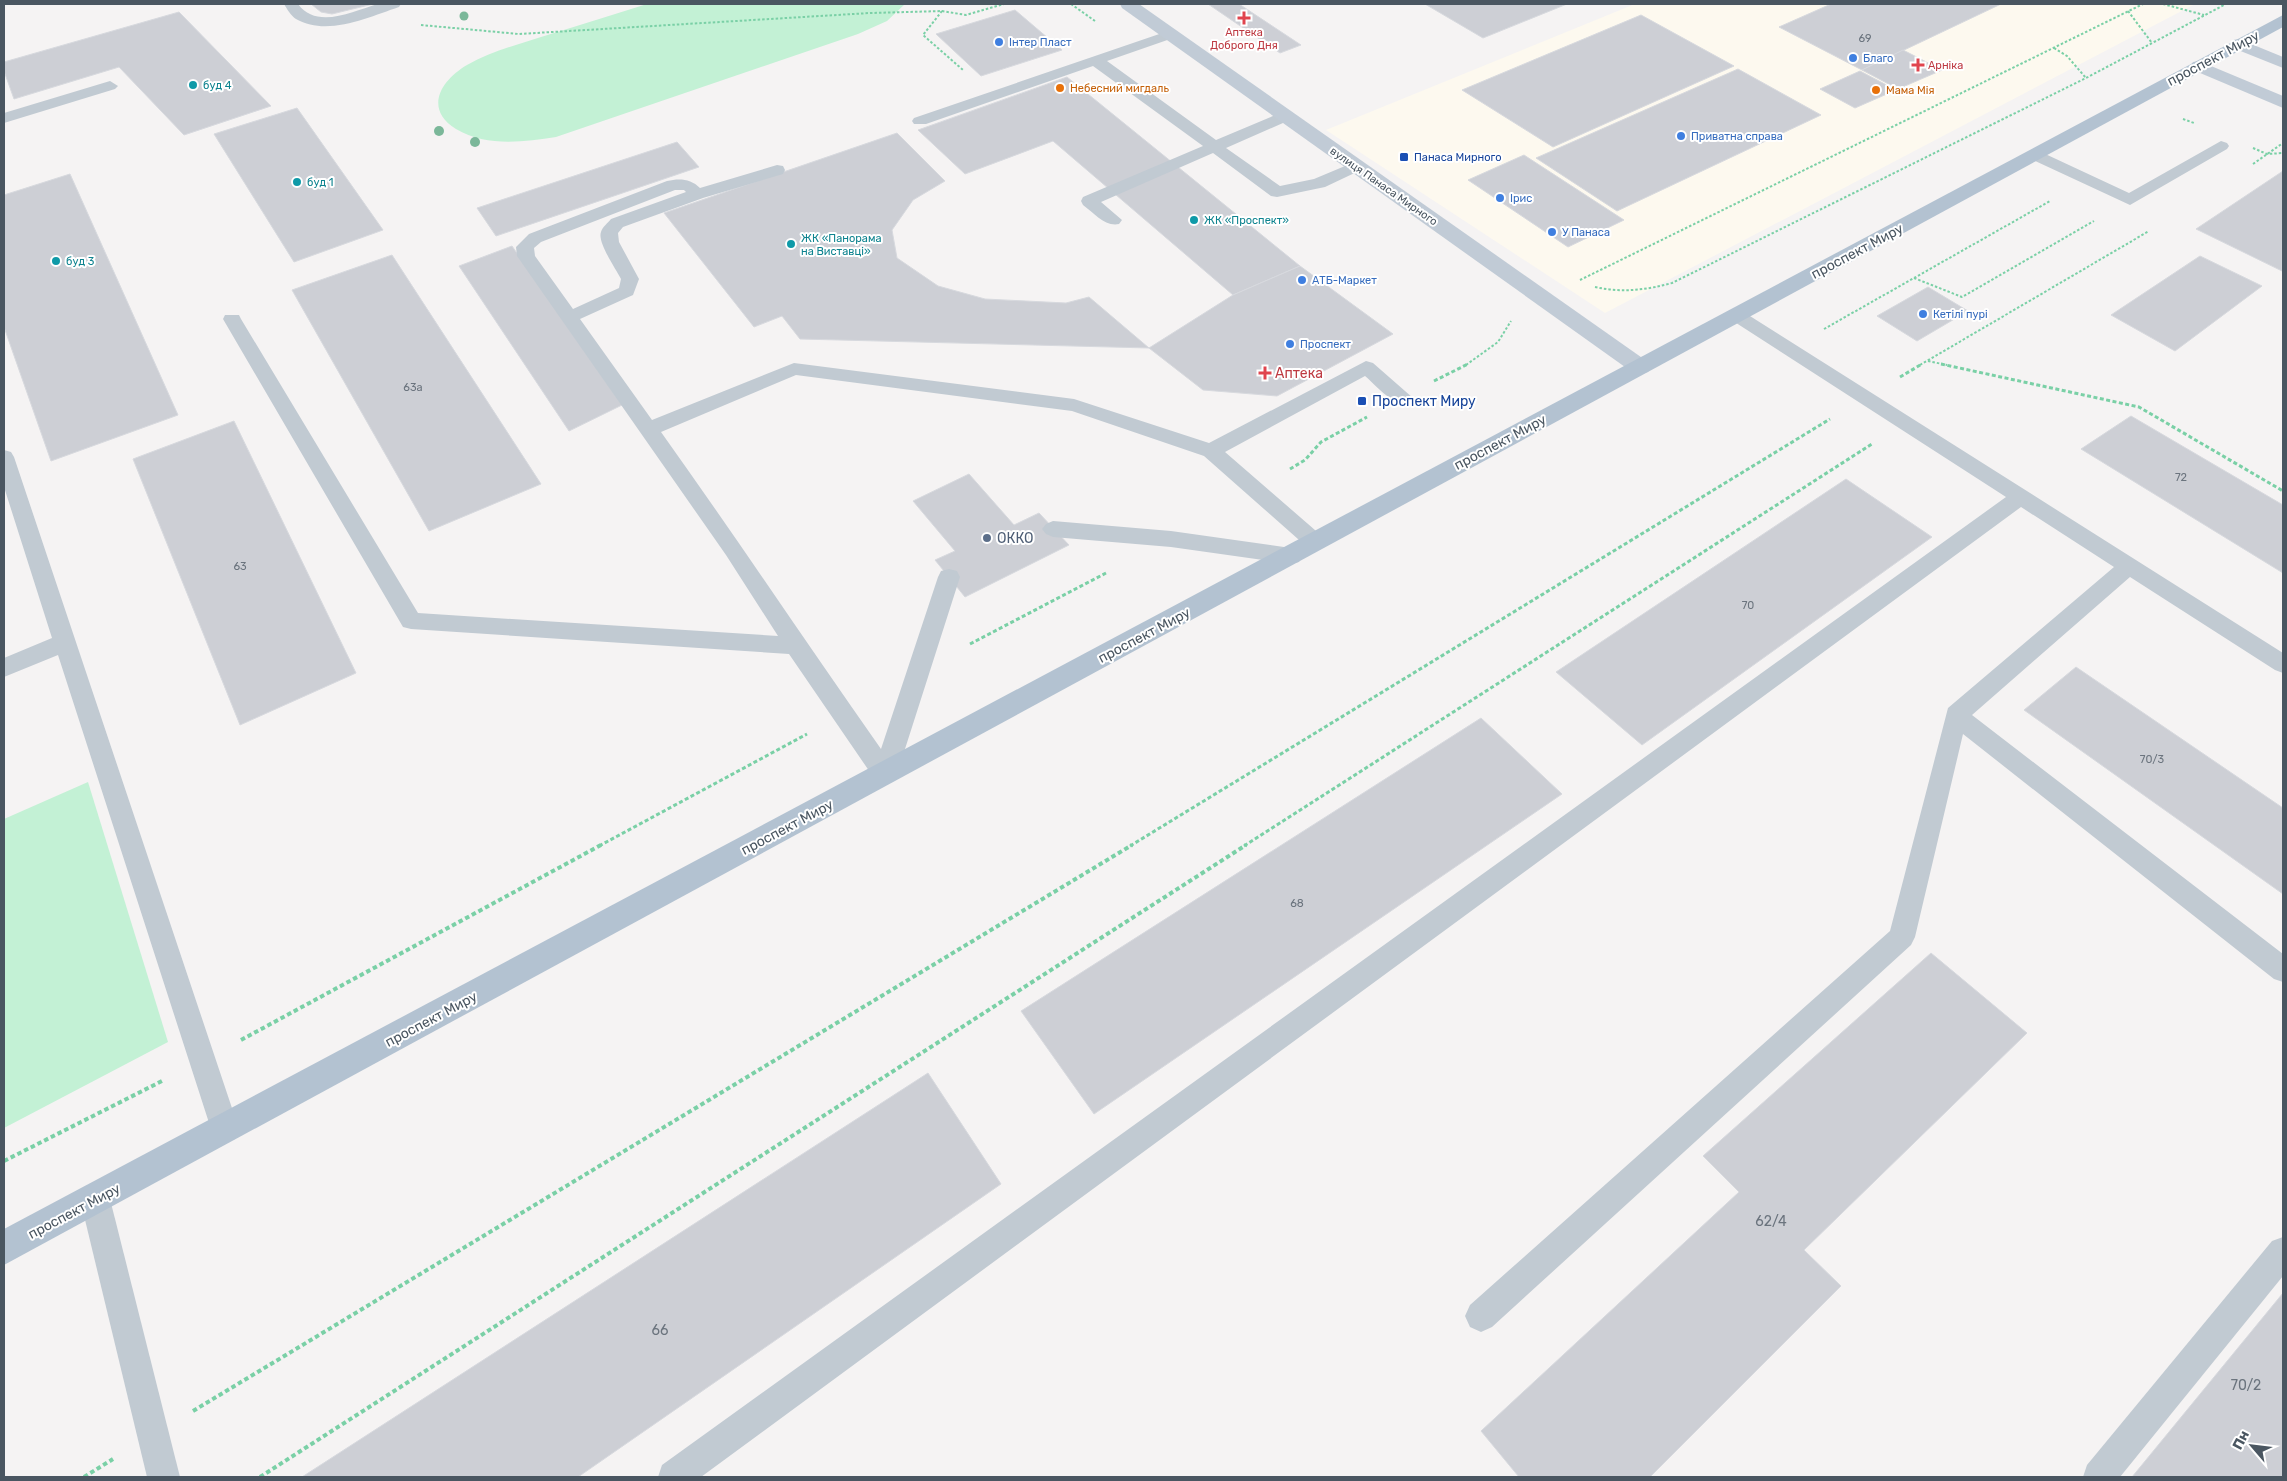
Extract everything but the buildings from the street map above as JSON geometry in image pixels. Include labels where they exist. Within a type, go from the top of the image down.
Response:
[{"type":"main road","name":"вулиця Панаса Мирного","points":[[1128,4],[1640,367]]},
{"type":"main road","name":"проспект Миру","points":[[4,1248],[2283,20]]},
{"type":"main road","points":[[2239,44],[2283,63]]},
{"type":"main road","points":[[2199,66],[2283,103]]},
{"type":"lane","points":[[291,4],[300,15],[320,21],[349,17],[394,4]]},
{"type":"lane","points":[[920,121],[1170,34]]},
{"type":"lane","points":[[1095,60],[1277,192],[1319,184],[1357,166]]},
{"type":"lane","points":[[4,118],[110,86]]},
{"type":"lane","points":[[1113,220],[1089,201],[1286,116]]},
{"type":"lane","points":[[2035,154],[2130,200],[2221,146]]},
{"type":"lane","points":[[570,317],[627,291],[630,279],[610,242],[609,232],[618,223],[697,194],[778,170]]},
{"type":"lane","points":[[697,194],[688,185],[674,184],[535,238],[525,247],[526,256],[734,550],[796,646],[885,774]]},
{"type":"lane","points":[[1736,316],[2283,664]]},
{"type":"lane","points":[[232,319],[411,621],[796,646]]},
{"type":"lane","points":[[1212,451],[1366,367],[1403,398]]},
{"type":"lane","points":[[649,429],[794,370],[1074,405],[1212,451],[1315,542]]},
{"type":"lane","points":[[4,457],[226,1129]]},
{"type":"lane","points":[[674,1477],[2021,496]]},
{"type":"lane","points":[[1053,529],[1170,539],[1291,556]]},
{"type":"lane","points":[[1480,1316],[1902,937],[1956,715],[2130,566]]},
{"type":"lane","points":[[885,774],[949,577]]},
{"type":"lane","points":[[4,668],[66,642]]},
{"type":"lane","points":[[1956,715],[2283,970]]},
{"type":"lane","points":[[95,1199],[152,1435],[164,1477]]},
{"type":"lane","points":[[2099,1477],[2283,1252]]},
{"type":"path","points":[[349,17],[519,34],[870,13],[942,11],[966,15],[1004,4]]},
{"type":"path","points":[[1585,284],[1576,282],[2143,4]]},
{"type":"path","points":[[2163,4],[2205,15]]},
{"type":"path","points":[[1594,287],[1611,292],[1641,291],[1672,283],[2086,78],[2224,5],[2222,4]]},
{"type":"path","points":[[942,11],[923,35],[992,96]]},
{"type":"path","points":[[2128,11],[2152,43]]},
{"type":"path","points":[[2053,48],[2067,56],[2086,78]]},
{"type":"path","points":[[2267,154],[2283,153]]},
{"type":"path","points":[[1789,349],[2088,180]]},
{"type":"path","points":[[1914,278],[1962,297],[2130,200]]},
{"type":"path","points":[[84,1477],[1394,686],[1866,397],[2152,229]]},
{"type":"path","points":[[1928,361],[2139,407],[2283,491]]},
{"type":"path","points":[[260,1477],[1905,423]]},
{"type":"path","points":[[4,1161],[203,1060]]},
{"type":"shaded area","points":[[1635,4],[2195,4],[1605,313],[1326,130]]},
{"type":"green space","points":[[647,4],[905,4],[887,21],[858,34],[556,137],[505,142],[480,139],[456,129],[440,113],[438,104],[443,87],[449,79],[467,65],[503,49]]},
{"type":"green space","points":[[88,782],[168,1042],[4,1128],[4,819]]},
{"type":"place","name":"Аптека Доброго Дня","points":[[1244,18]]},
{"type":"place","name":"Інтер Пласт","points":[[999,42]]},
{"type":"place","name":"Благо","points":[[1853,58]]},
{"type":"place","name":"Арніка","points":[[1918,65]]},
{"type":"place","name":"буд 4","points":[[193,85]]},
{"type":"place","name":"Небесний мигдаль","points":[[1060,88]]},
{"type":"place","name":"Мама Мія","points":[[1876,90]]},
{"type":"place","name":"Приватна справа","points":[[1681,136]]},
{"type":"place","name":"Панаса Мирного","points":[[1404,157]]},
{"type":"place","name":"буд 1","points":[[297,182]]},
{"type":"place","name":"Ірис","points":[[1500,198]]},
{"type":"place","name":"ЖК «Проспект»","points":[[1194,220]]},
{"type":"place","name":"У Панаса","points":[[1552,232]]},
{"type":"place","name":"ЖК «Панорама на Виставці»","points":[[791,244]]},
{"type":"place","name":"буд 3","points":[[56,261]]},
{"type":"place","name":"АТБ-Маркет","points":[[1302,280]]},
{"type":"place","name":"Кетілі пурі","points":[[1923,314]]},
{"type":"place","name":"Проспект","points":[[1290,344]]},
{"type":"place","name":"Аптека","points":[[1265,373]]},
{"type":"place","name":"Проспект Миру","points":[[1362,401]]},
{"type":"place","name":"ОККО","points":[[987,538]]}]
